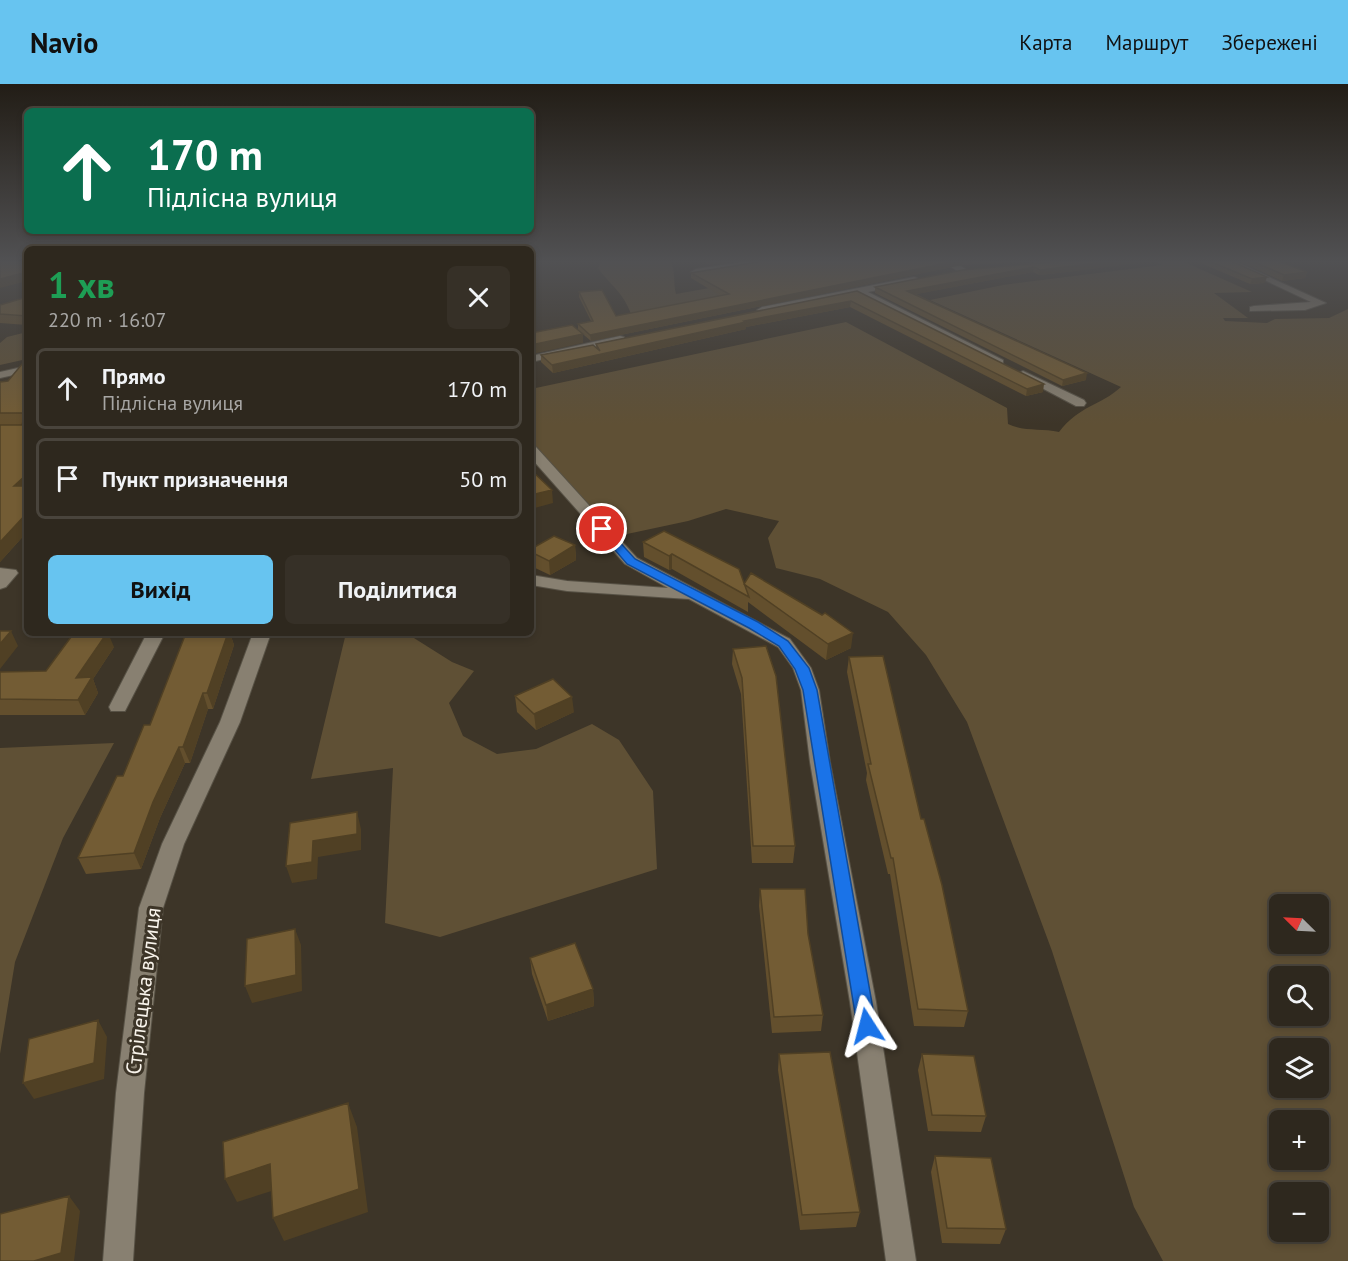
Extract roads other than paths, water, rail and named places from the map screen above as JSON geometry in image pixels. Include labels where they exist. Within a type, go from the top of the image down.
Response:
[{"type":"street","points":[[908,316],[1080,403]]},
{"type":"street","points":[[534,357],[636,336]]},
{"type":"street","points":[[0,375],[24,370]]},
{"type":"street","points":[[534,453],[631,561],[753,625],[784,644],[802,668],[810,690],[820,762],[863,1002],[901,1261]]},
{"type":"street","points":[[0,573],[10,573],[0,584]]},
{"type":"street","points":[[534,580],[567,586],[693,594]]},
{"type":"street","points":[[118,707],[154,636]]},
{"type":"street","name":"Стрілецька вулиця","points":[[118,1261],[130,1093],[151,908],[173,844],[230,722],[261,636]]}]
